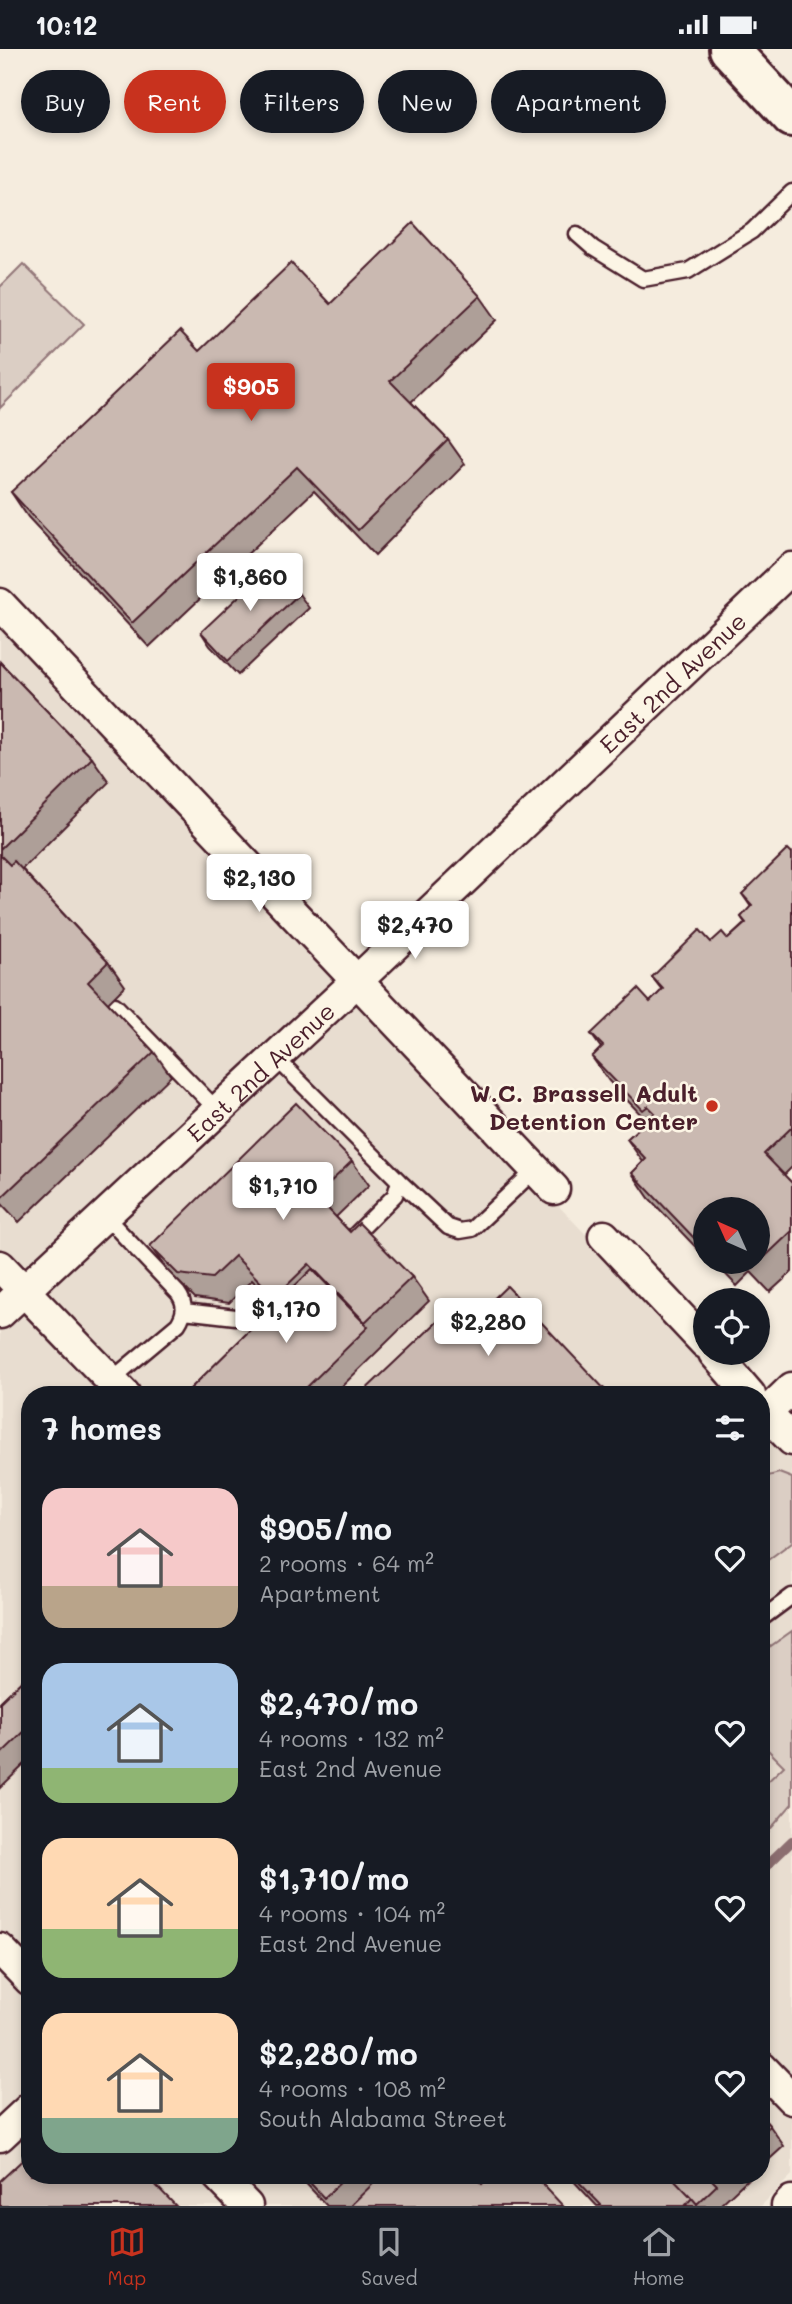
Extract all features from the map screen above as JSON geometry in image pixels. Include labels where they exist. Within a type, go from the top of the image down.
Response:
[{"type":"main road","points":[[729,49],[792,117]]},
{"type":"street","name":"East 2nd Avenue","points":[[0,1313],[357,981],[792,568]]},
{"type":"street","points":[[0,604],[545,1179]]},
{"type":"street","points":[[604,1236],[693,1330]]},
{"type":"street","points":[[0,1266],[116,1386]]},
{"type":"street","points":[[724,1365],[741,1386]]},
{"type":"street","points":[[770,1402],[792,1388]]},
{"type":"street","points":[[770,1419],[792,1440]]},
{"type":"street","points":[[0,1949],[21,1971]]},
{"type":"street","points":[[770,2076],[792,2099]]},
{"type":"street","points":[[0,2136],[21,2116]]},
{"type":"street","points":[[226,2184],[247,2206]]},
{"type":"street","points":[[787,2206],[792,2201]]},
{"type":"lane","points":[[577,234],[593,248],[643,279],[688,271],[752,231],[792,193]]},
{"type":"lane","points":[[115,1005],[218,1111]]},
{"type":"lane","points":[[275,1057],[448,1227],[460,1231],[472,1229],[545,1179]]},
{"type":"lane","points":[[351,1239],[395,1195],[399,1181]]},
{"type":"lane","points":[[105,1216],[178,1293],[184,1311],[178,1324],[120,1386]]},
{"type":"lane","points":[[184,1311],[253,1319],[283,1311]]},
{"type":"lane","points":[[770,1612],[792,1596]]},
{"type":"shaded area","points":[[23,264],[84,324],[0,408],[0,287]]},
{"type":"shaded area","points":[[0,618],[693,1346],[693,1365],[711,1365],[731,1386],[21,1386],[21,2184],[770,2184],[770,1409],[792,1393],[792,2175],[761,2206],[0,2206]]},
{"type":"shaded area","points":[[779,1473],[792,1478],[792,1542],[770,1558],[770,1476]]},
{"type":"shaded area","points":[[792,1631],[792,1804],[770,1830],[770,1779],[784,1766],[770,1752],[770,1647]]},
{"type":"building","points":[[413,223],[480,296],[390,381],[448,440],[358,530],[297,467],[132,623],[11,492],[180,331],[199,351],[291,263],[330,304]]},
{"type":"building","points":[[272,565],[299,594],[228,661],[201,632]]},
{"type":"building","points":[[0,662],[92,758],[0,849]]},
{"type":"building","name":"W.C. Brassell Adult Detention Center","points":[[788,849],[792,853],[792,1127],[764,1154],[792,1183],[792,1231],[770,1252],[770,1197],[693,1197],[693,1237],[632,1173],[646,1159],[627,1139],[655,1113],[648,1106],[643,1110],[592,1057],[603,1046],[591,1034],[638,989],[650,1002],[663,989],[652,977],[700,930],[711,942],[722,932],[728,939],[746,923],[741,917],[752,905],[742,894]]},
{"type":"building","points":[[0,855],[10,865],[14,861],[108,962],[88,982],[154,1052],[2,1197],[0,1195]]},
{"type":"building","points":[[296,1103],[352,1161],[316,1196],[350,1232],[359,1223],[412,1277],[365,1322],[309,1264],[275,1297],[235,1256],[212,1278],[178,1274],[150,1246]]},
{"type":"building","points":[[312,1269],[368,1327],[308,1386],[193,1386]]},
{"type":"building","points":[[507,1286],[601,1386],[369,1386],[456,1304],[472,1320]]},
{"type":"building","points":[[21,1682],[21,1735],[0,1755],[0,1702]]},
{"type":"building","points":[[21,2161],[21,2184],[155,2184],[176,2206],[0,2206],[0,2181]]},
{"type":"building","points":[[311,2184],[339,2184],[324,2198]]},
{"type":"building","points":[[373,2184],[542,2184],[563,2206],[350,2206]]},
{"type":"building","points":[[581,2184],[679,2184],[692,2198],[685,2206],[602,2206]]},
{"type":"building","points":[[678,2184],[717,2185],[697,2204]]},
{"type":"waterway","points":[[770,1862],[792,1841]]},
{"type":"place","name":"W.C. Brassell Adult Detention Center","points":[[712,1106]]}]
